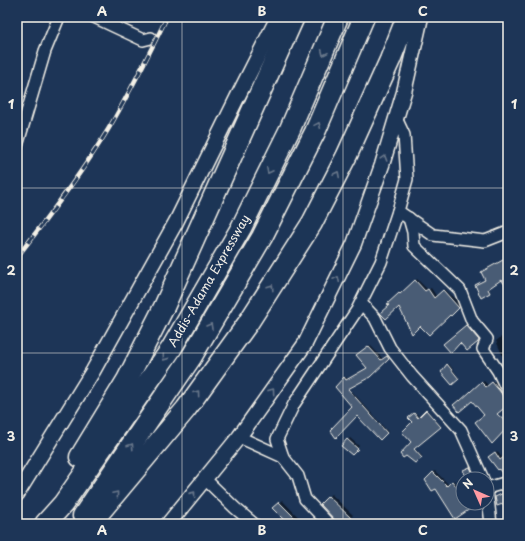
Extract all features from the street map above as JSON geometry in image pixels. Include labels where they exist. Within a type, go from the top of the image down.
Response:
[{"type":"highway","points":[[31,524],[73,468],[127,380],[164,307],[294,17]]},
{"type":"highway","name":"Addis-Adama Expressway","points":[[45,524],[63,504],[174,342],[240,228],[283,143],[338,17]]},
{"type":"highway","name":"Addis-Adama Expressway","points":[[76,524],[192,356],[262,237],[315,132],[364,17]]},
{"type":"highway","points":[[90,524],[186,409],[248,323],[312,223],[350,148],[390,60],[407,17]]},
{"type":"street","points":[[17,146],[45,51],[59,17]]},
{"type":"street","points":[[94,17],[143,40],[151,38]]},
{"type":"street","points":[[17,494],[93,371],[176,222],[278,17]]},
{"type":"street","points":[[168,524],[239,437],[305,344],[354,244],[382,165],[404,92],[421,17]]},
{"type":"street","points":[[329,524],[305,499],[298,476],[283,457],[277,439],[294,404],[330,353],[360,303],[380,262],[398,211],[407,179],[404,134],[396,118]]},
{"type":"street","points":[[398,211],[433,235],[485,241],[508,233]]},
{"type":"street","points":[[409,218],[413,232],[414,246],[460,290],[472,321],[487,338],[483,349],[498,371],[508,392]]},
{"type":"street","points":[[360,303],[375,318],[390,348],[412,376],[461,430],[479,471]]},
{"type":"street","points":[[239,437],[283,457]]},
{"type":"street","points":[[205,479],[254,524]]},
{"type":"street","points":[[495,486],[508,482]]},
{"type":"street","points":[[490,511],[491,524]]},
{"type":"building","points":[[503,260],[508,267],[508,288],[501,280],[488,289],[490,293],[481,298],[475,285],[485,280],[481,272]]},
{"type":"building","points":[[415,280],[425,291],[428,289],[434,298],[443,290],[459,308],[429,335],[420,326],[412,334],[399,307],[386,319],[380,313],[389,305],[387,304]]},
{"type":"building","points":[[466,325],[479,340],[478,342],[467,351],[460,343],[451,353],[443,344]]},
{"type":"building","points":[[368,346],[381,360],[387,356],[389,359],[370,377],[348,389],[387,433],[380,440],[357,416],[336,438],[331,429],[352,407],[335,387],[344,377],[346,380],[367,368],[356,355]]},
{"type":"building","points":[[447,364],[459,379],[452,385],[441,372]]},
{"type":"building","points":[[481,382],[486,387],[492,382],[508,401],[508,405],[497,414],[508,424],[508,427],[492,444],[475,422],[484,415],[472,401],[459,412],[453,405],[459,400],[460,401]]},
{"type":"building","points":[[426,410],[441,427],[414,449],[422,458],[415,463],[406,456],[403,458],[400,454],[411,442],[402,432],[412,422],[408,418],[414,413],[418,418]]},
{"type":"building","points":[[347,439],[358,449],[352,455],[341,446]]},
{"type":"building","points":[[495,452],[500,460],[508,454],[508,475],[504,476],[488,457]]},
{"type":"building","points":[[470,467],[472,471],[463,471]]},
{"type":"building","points":[[433,472],[447,486],[452,481],[455,485],[455,511],[467,511],[455,519],[436,489],[432,491],[425,480]]},
{"type":"building","points":[[508,491],[508,502],[497,506],[495,497]]},
{"type":"building","points":[[328,496],[351,518],[346,524],[336,524],[334,519],[320,504]]},
{"type":"building","points":[[279,502],[301,524],[288,524],[272,508]]},
{"type":"railway","points":[[17,257],[65,194],[99,145],[132,87],[167,17]]}]
